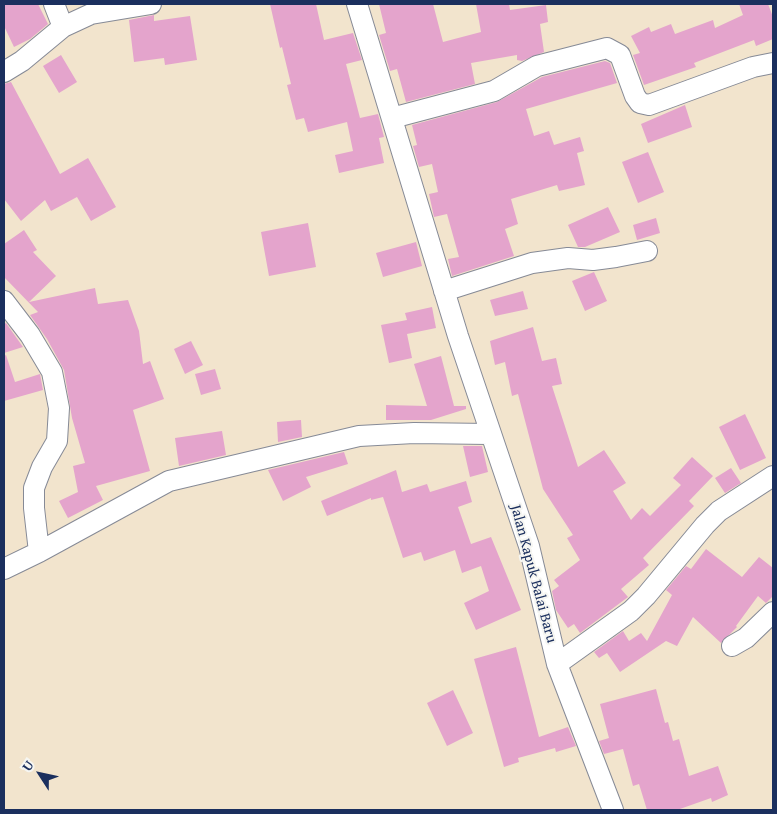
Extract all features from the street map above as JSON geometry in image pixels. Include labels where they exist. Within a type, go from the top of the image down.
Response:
[{"type":"street","points":[[54,4],[63,27]]},
{"type":"street","points":[[4,72],[22,61],[63,27],[91,14],[151,4]]},
{"type":"street","name":"Jalan Kapuk Balai Baru","points":[[357,4],[489,434],[529,546],[557,664],[613,810]]},
{"type":"street","points":[[392,118],[494,91],[537,66],[607,48],[620,55],[635,96],[640,103],[649,105],[753,67],[773,63]]},
{"type":"street","points":[[444,291],[532,263],[568,258],[593,260],[616,258],[646,252]]},
{"type":"street","points":[[4,301],[30,335],[52,372],[59,408],[57,441],[42,467],[34,488],[34,508],[39,552]]},
{"type":"street","points":[[4,569],[169,481],[359,436],[414,433],[489,434]]},
{"type":"street","points":[[557,664],[631,611],[646,596],[704,525],[719,512],[773,476]]},
{"type":"street","points":[[732,646],[746,638],[773,612]]},
{"type":"building","points":[[4,4],[38,4],[48,24],[30,39],[14,47],[4,26]]},
{"type":"building","points":[[270,4],[316,4],[324,40],[353,33],[362,60],[346,64],[360,118],[378,114],[384,137],[379,138],[384,163],[339,173],[335,155],[353,151],[347,122],[308,132],[304,118],[296,120],[287,85],[291,84]]},
{"type":"building","points":[[379,4],[433,4],[443,42],[481,32],[476,4],[509,4],[510,10],[546,5],[548,22],[540,24],[544,52],[522,61],[517,60],[517,55],[471,63],[475,84],[406,102],[397,69],[390,71],[379,35],[386,33]]},
{"type":"building","points":[[739,4],[768,4],[773,17],[773,39],[756,46],[754,40],[694,63],[696,67],[644,85],[633,55],[640,53],[631,36],[649,27],[651,32],[671,24],[675,34],[713,20],[715,28],[743,15]]},
{"type":"building","points":[[154,15],[154,21],[190,16],[197,60],[165,65],[164,58],[134,62],[129,20]]},
{"type":"building","points":[[61,55],[77,82],[59,93],[43,66]]},
{"type":"building","points":[[605,61],[610,63],[617,83],[526,109],[534,136],[549,131],[554,145],[580,137],[584,151],[577,153],[585,185],[559,191],[557,185],[511,199],[518,224],[505,229],[514,256],[452,276],[448,259],[459,257],[447,214],[434,217],[429,194],[438,192],[432,164],[419,167],[413,146],[417,145],[412,125],[497,102],[542,77]]},
{"type":"building","points":[[11,82],[60,174],[88,158],[116,207],[91,221],[77,197],[51,211],[45,200],[21,221],[4,199],[4,84]]},
{"type":"building","points":[[685,105],[692,127],[648,143],[641,124]]},
{"type":"building","points":[[648,152],[664,192],[638,203],[622,162]]},
{"type":"building","points":[[608,207],[620,232],[585,247],[578,247],[568,225]]},
{"type":"building","points":[[656,218],[660,233],[637,240],[633,225]]},
{"type":"building","points":[[308,223],[316,267],[269,276],[261,232]]},
{"type":"building","points":[[24,230],[37,250],[33,252],[56,276],[29,302],[95,288],[98,304],[128,300],[139,331],[143,364],[150,361],[164,399],[133,410],[150,471],[96,486],[103,500],[68,518],[59,501],[78,492],[73,466],[85,463],[72,418],[64,370],[47,339],[30,315],[38,312],[4,277],[4,244]]},
{"type":"building","points":[[416,242],[422,266],[383,277],[376,253]]},
{"type":"building","points":[[594,272],[607,301],[585,311],[572,281]]},
{"type":"building","points":[[523,291],[528,309],[495,316],[490,300]]},
{"type":"building","points":[[432,307],[436,328],[407,334],[412,358],[389,363],[381,325],[407,320],[405,313]]},
{"type":"building","points":[[6,323],[23,347],[4,353],[4,324]]},
{"type":"building","points":[[533,327],[542,361],[556,358],[562,384],[552,386],[578,467],[604,450],[626,483],[613,491],[631,520],[642,508],[650,516],[681,485],[673,478],[692,457],[713,476],[689,501],[694,506],[643,558],[649,565],[621,589],[628,597],[580,633],[574,624],[568,628],[556,610],[552,591],[559,586],[554,580],[580,560],[567,538],[573,535],[543,489],[518,394],[512,396],[505,362],[495,365],[490,341]]},
{"type":"building","points":[[191,341],[203,365],[185,374],[174,349]]},
{"type":"building","points":[[6,355],[15,382],[40,374],[43,390],[4,401],[4,356]]},
{"type":"building","points":[[441,356],[454,406],[466,406],[466,409],[431,420],[386,420],[386,405],[427,406],[414,364]]},
{"type":"building","points":[[215,369],[221,389],[201,395],[195,374]]},
{"type":"building","points":[[745,414],[766,458],[740,470],[719,427]]},
{"type":"building","points":[[301,420],[302,437],[278,442],[277,422]]},
{"type":"building","points":[[222,431],[226,455],[179,466],[175,438]]},
{"type":"building","points":[[463,446],[482,446],[488,472],[470,477]]},
{"type":"building","points":[[344,452],[348,464],[306,477],[311,487],[283,501],[268,470]]},
{"type":"building","points":[[731,468],[741,483],[725,493],[715,478]]},
{"type":"building","points":[[396,470],[402,492],[427,484],[430,492],[466,481],[472,502],[458,507],[471,544],[491,537],[521,610],[476,630],[464,603],[489,591],[481,566],[462,573],[455,550],[424,561],[421,552],[403,558],[383,497],[371,500],[371,498],[327,516],[321,501]]},
{"type":"building","points":[[706,549],[742,577],[759,557],[773,568],[773,596],[766,603],[758,596],[737,627],[721,643],[693,617],[677,646],[666,641],[620,672],[607,653],[599,658],[594,652],[623,631],[629,641],[641,633],[647,641],[672,595],[666,590],[686,566],[691,569]]},
{"type":"building","points":[[516,647],[539,737],[568,727],[576,746],[556,752],[555,748],[518,758],[519,762],[504,767],[474,659]]},
{"type":"building","points":[[656,689],[665,723],[668,722],[673,741],[679,739],[689,776],[718,766],[728,795],[712,802],[711,798],[677,810],[647,810],[639,784],[633,786],[623,749],[604,754],[599,741],[609,738],[600,704]]},
{"type":"building","points":[[453,690],[473,733],[447,746],[427,703]]}]
